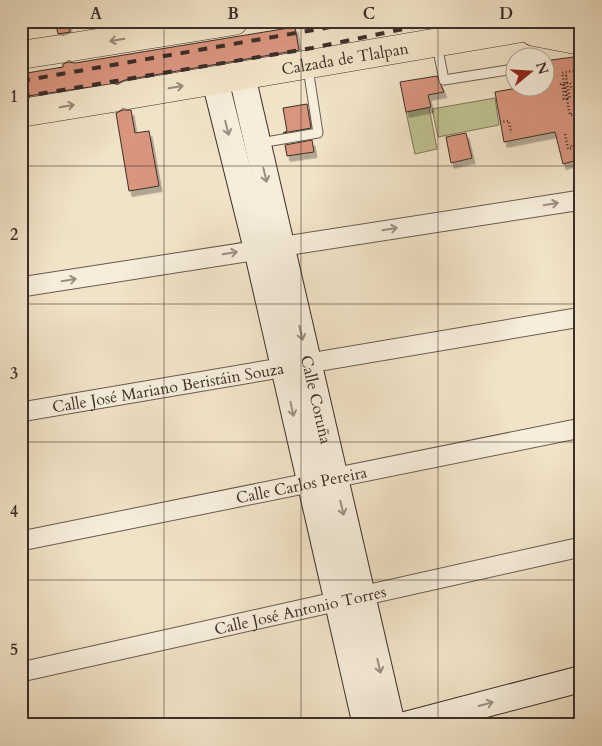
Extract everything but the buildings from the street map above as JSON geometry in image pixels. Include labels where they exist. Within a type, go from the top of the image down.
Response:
[{"type":"highway","name":"Calzada de Tlalpan","points":[[21,114],[563,21]]},
{"type":"highway","points":[[21,55],[218,22]]},
{"type":"highway","points":[[518,29],[581,41]]},
{"type":"street","name":"Calle Coruña","points":[[242,76],[257,144],[283,368],[366,725]]},
{"type":"street","name":"Calle Coruña","points":[[215,80],[308,363],[392,725]]},
{"type":"street","points":[[21,287],[581,200]]},
{"type":"street","name":"Calle José Mariano Beristáin Souza","points":[[21,412],[581,317]]},
{"type":"street","name":"Calle Carlos Pereira","points":[[21,540],[581,428]]},
{"type":"street","name":"Calle José Antonio Torres","points":[[21,672],[581,548]]},
{"type":"street","points":[[405,725],[581,679]]},
{"type":"lane","points":[[436,43],[444,80],[504,71]]},
{"type":"lane","points":[[257,144],[318,133],[308,65]]},
{"type":"path","points":[[566,83],[568,98],[570,98],[566,83],[562,73],[572,71]]},
{"type":"path","points":[[569,75],[566,76],[566,98],[570,115],[580,113]]},
{"type":"path","points":[[566,83],[570,83],[572,90]]},
{"type":"path","points":[[560,84],[562,84],[564,99],[566,98]]},
{"type":"path","points":[[500,122],[509,121],[511,133]]},
{"type":"path","points":[[565,134],[568,149],[572,148],[571,143]]},
{"type":"green space","points":[[495,98],[499,125],[438,137],[432,109]]},
{"type":"green space","points":[[429,107],[437,149],[415,154],[406,112]]},
{"type":"railway","points":[[21,81],[365,21]]},
{"type":"railway","points":[[21,97],[312,48],[442,21]]}]
